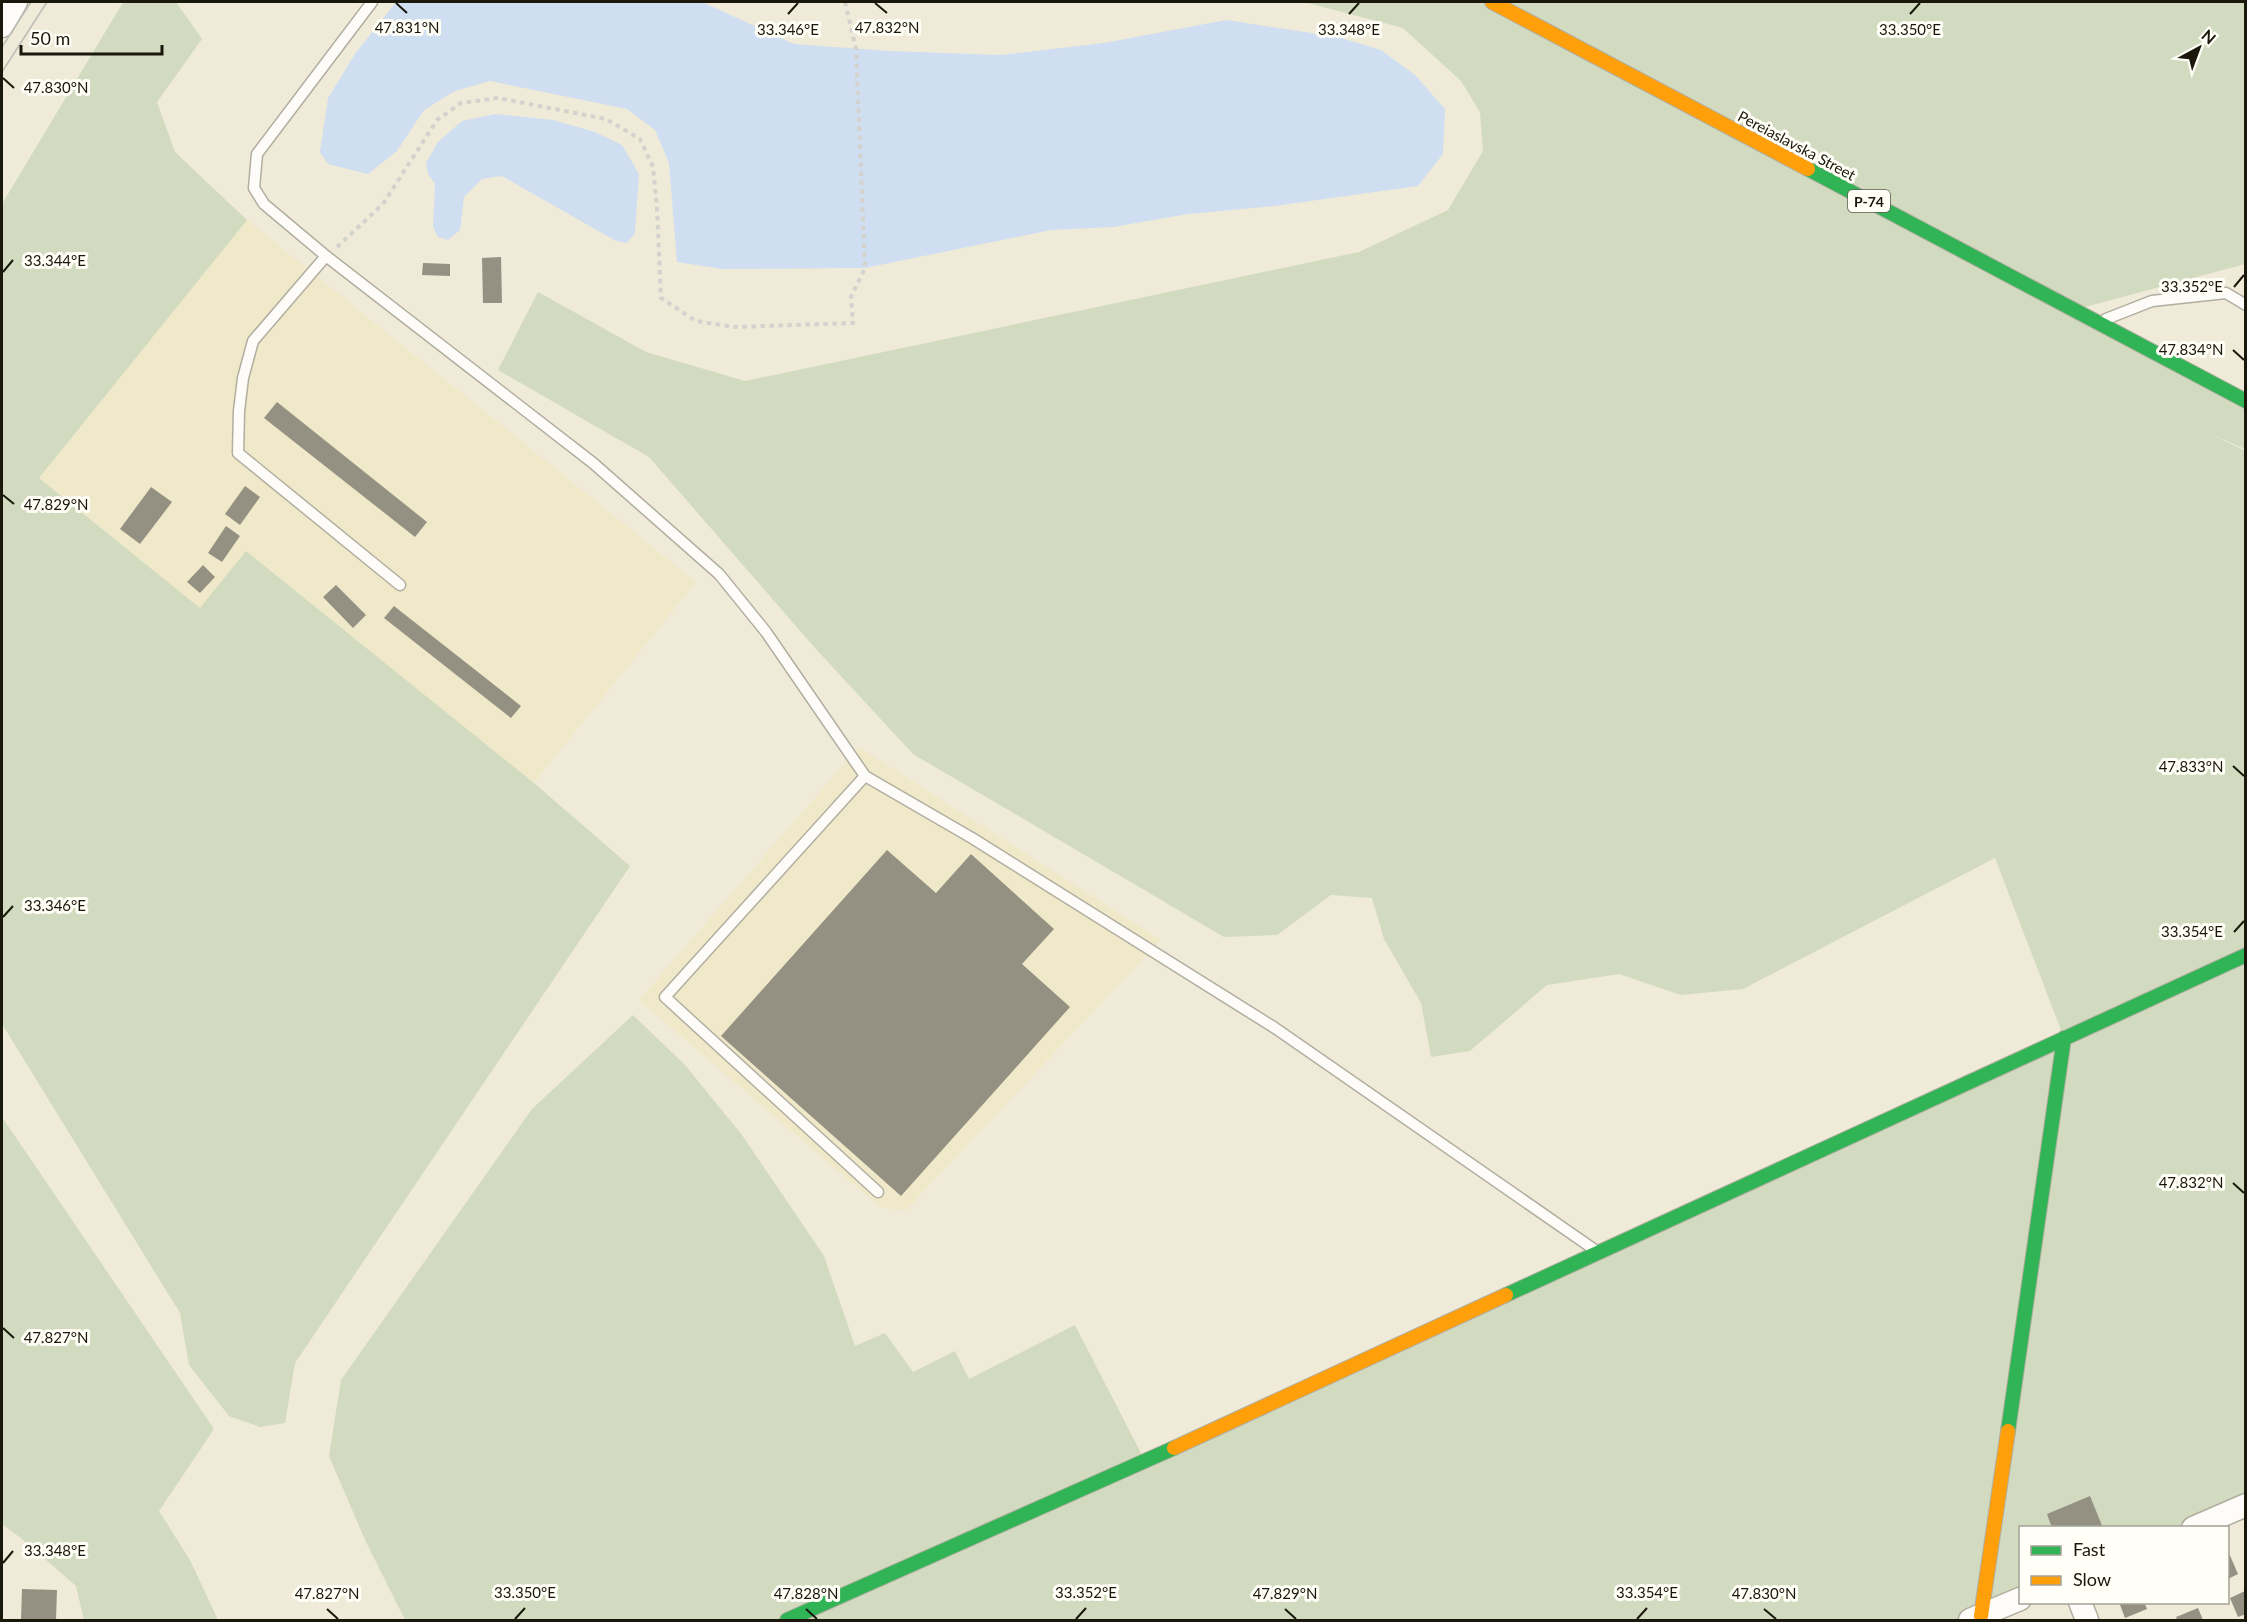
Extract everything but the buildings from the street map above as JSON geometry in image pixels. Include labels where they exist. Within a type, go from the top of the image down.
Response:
[{"type":"street","points":[[2,26],[16,2]]},
{"type":"street","name":"Pereiaslavska Street","points":[[1492,2],[2246,400]]},
{"type":"street","points":[[787,1620],[1145,1461],[2246,954]]},
{"type":"street","points":[[1975,1618],[2064,1038]]},
{"type":"street","points":[[2195,1526],[2246,1505]]},
{"type":"street","points":[[1975,1618],[2019,1599]]},
{"type":"street","points":[[2081,1604],[2087,1620]]},
{"type":"lane","points":[[372,2],[257,154],[254,188],[264,204],[326,256],[593,463],[719,574],[766,632],[865,776],[972,838],[1275,1028],[1598,1252]]},
{"type":"lane","points":[[326,256],[253,341],[243,378],[238,453],[400,585]]},
{"type":"lane","points":[[2097,322],[2152,301],[2226,293],[2246,305]]},
{"type":"lane","points":[[865,776],[665,997],[878,1192]]},
{"type":"path","points":[[326,256],[383,204],[436,120],[461,103],[498,98],[606,119],[640,139],[653,167],[661,298],[696,321],[734,327],[853,323],[851,297],[865,268],[855,49],[845,2]]},
{"type":"shaded area","points":[[247,220],[696,582],[534,783],[246,551],[200,608],[39,478]]},
{"type":"shaded area","points":[[859,747],[1161,940],[906,1210],[881,1208],[639,1000]]},
{"type":"green space","points":[[126,2],[176,2],[202,39],[157,102],[175,152],[247,220],[39,478],[200,608],[246,551],[534,783],[630,866],[295,1363],[285,1423],[260,1427],[229,1416],[189,1365],[180,1313],[2,1024],[2,204],[122,4]]},
{"type":"green space","points":[[1304,2],[2245,2],[2245,264],[2074,310],[2245,401],[2245,449],[2208,433],[2246,451],[2245,1505],[2195,1526],[2019,1526],[2019,1599],[1970,1620],[405,1620],[366,1542],[329,1456],[341,1380],[532,1109],[633,1015],[685,1065],[742,1135],[824,1256],[855,1346],[885,1333],[913,1372],[955,1351],[969,1379],[1075,1325],[1145,1461],[2064,1038],[1995,858],[1743,989],[1681,995],[1619,974],[1547,985],[1470,1051],[1431,1057],[1421,1003],[1384,939],[1372,898],[1331,895],[1277,935],[1224,937],[913,754],[815,648],[649,457],[498,370],[538,292],[646,352],[745,381],[1359,252],[1448,210],[1483,151],[1480,112],[1461,81],[1403,28]]},
{"type":"green space","points":[[2,1117],[214,1429],[159,1511],[190,1560],[218,1620],[84,1620],[76,1586],[2,1524]]},
{"type":"water","points":[[396,2],[702,2],[794,44],[889,51],[1000,55],[1104,43],[1226,20],[1338,37],[1381,50],[1415,75],[1445,109],[1443,154],[1418,186],[1274,206],[1188,214],[1113,227],[1051,230],[865,268],[722,269],[677,262],[669,163],[655,130],[627,109],[490,81],[455,91],[424,110],[397,151],[368,174],[328,164],[320,152],[328,98],[355,54]]},
{"type":"water","points":[[496,114],[553,120],[595,132],[622,145],[639,174],[635,233],[627,243],[616,241],[502,176],[482,179],[464,197],[460,230],[448,240],[438,237],[433,227],[435,184],[428,174],[426,163],[438,142],[462,121]]},
{"type":"tram line","points":[[2,47],[31,2]]},
{"type":"tram line","points":[[2,72],[47,2]]},
{"type":"traffic: fast","points":[[1808,169],[2246,401]]},
{"type":"traffic: fast","points":[[1506,1295],[2246,955]]},
{"type":"traffic: fast","points":[[2008,1431],[2064,1038]]},
{"type":"traffic: fast","points":[[787,1620],[1174,1448]]},
{"type":"traffic: slow","points":[[1492,2],[1808,169]]},
{"type":"traffic: slow","points":[[1174,1448],[1506,1295]]},
{"type":"traffic: slow","points":[[1981,1616],[2008,1431]]}]
